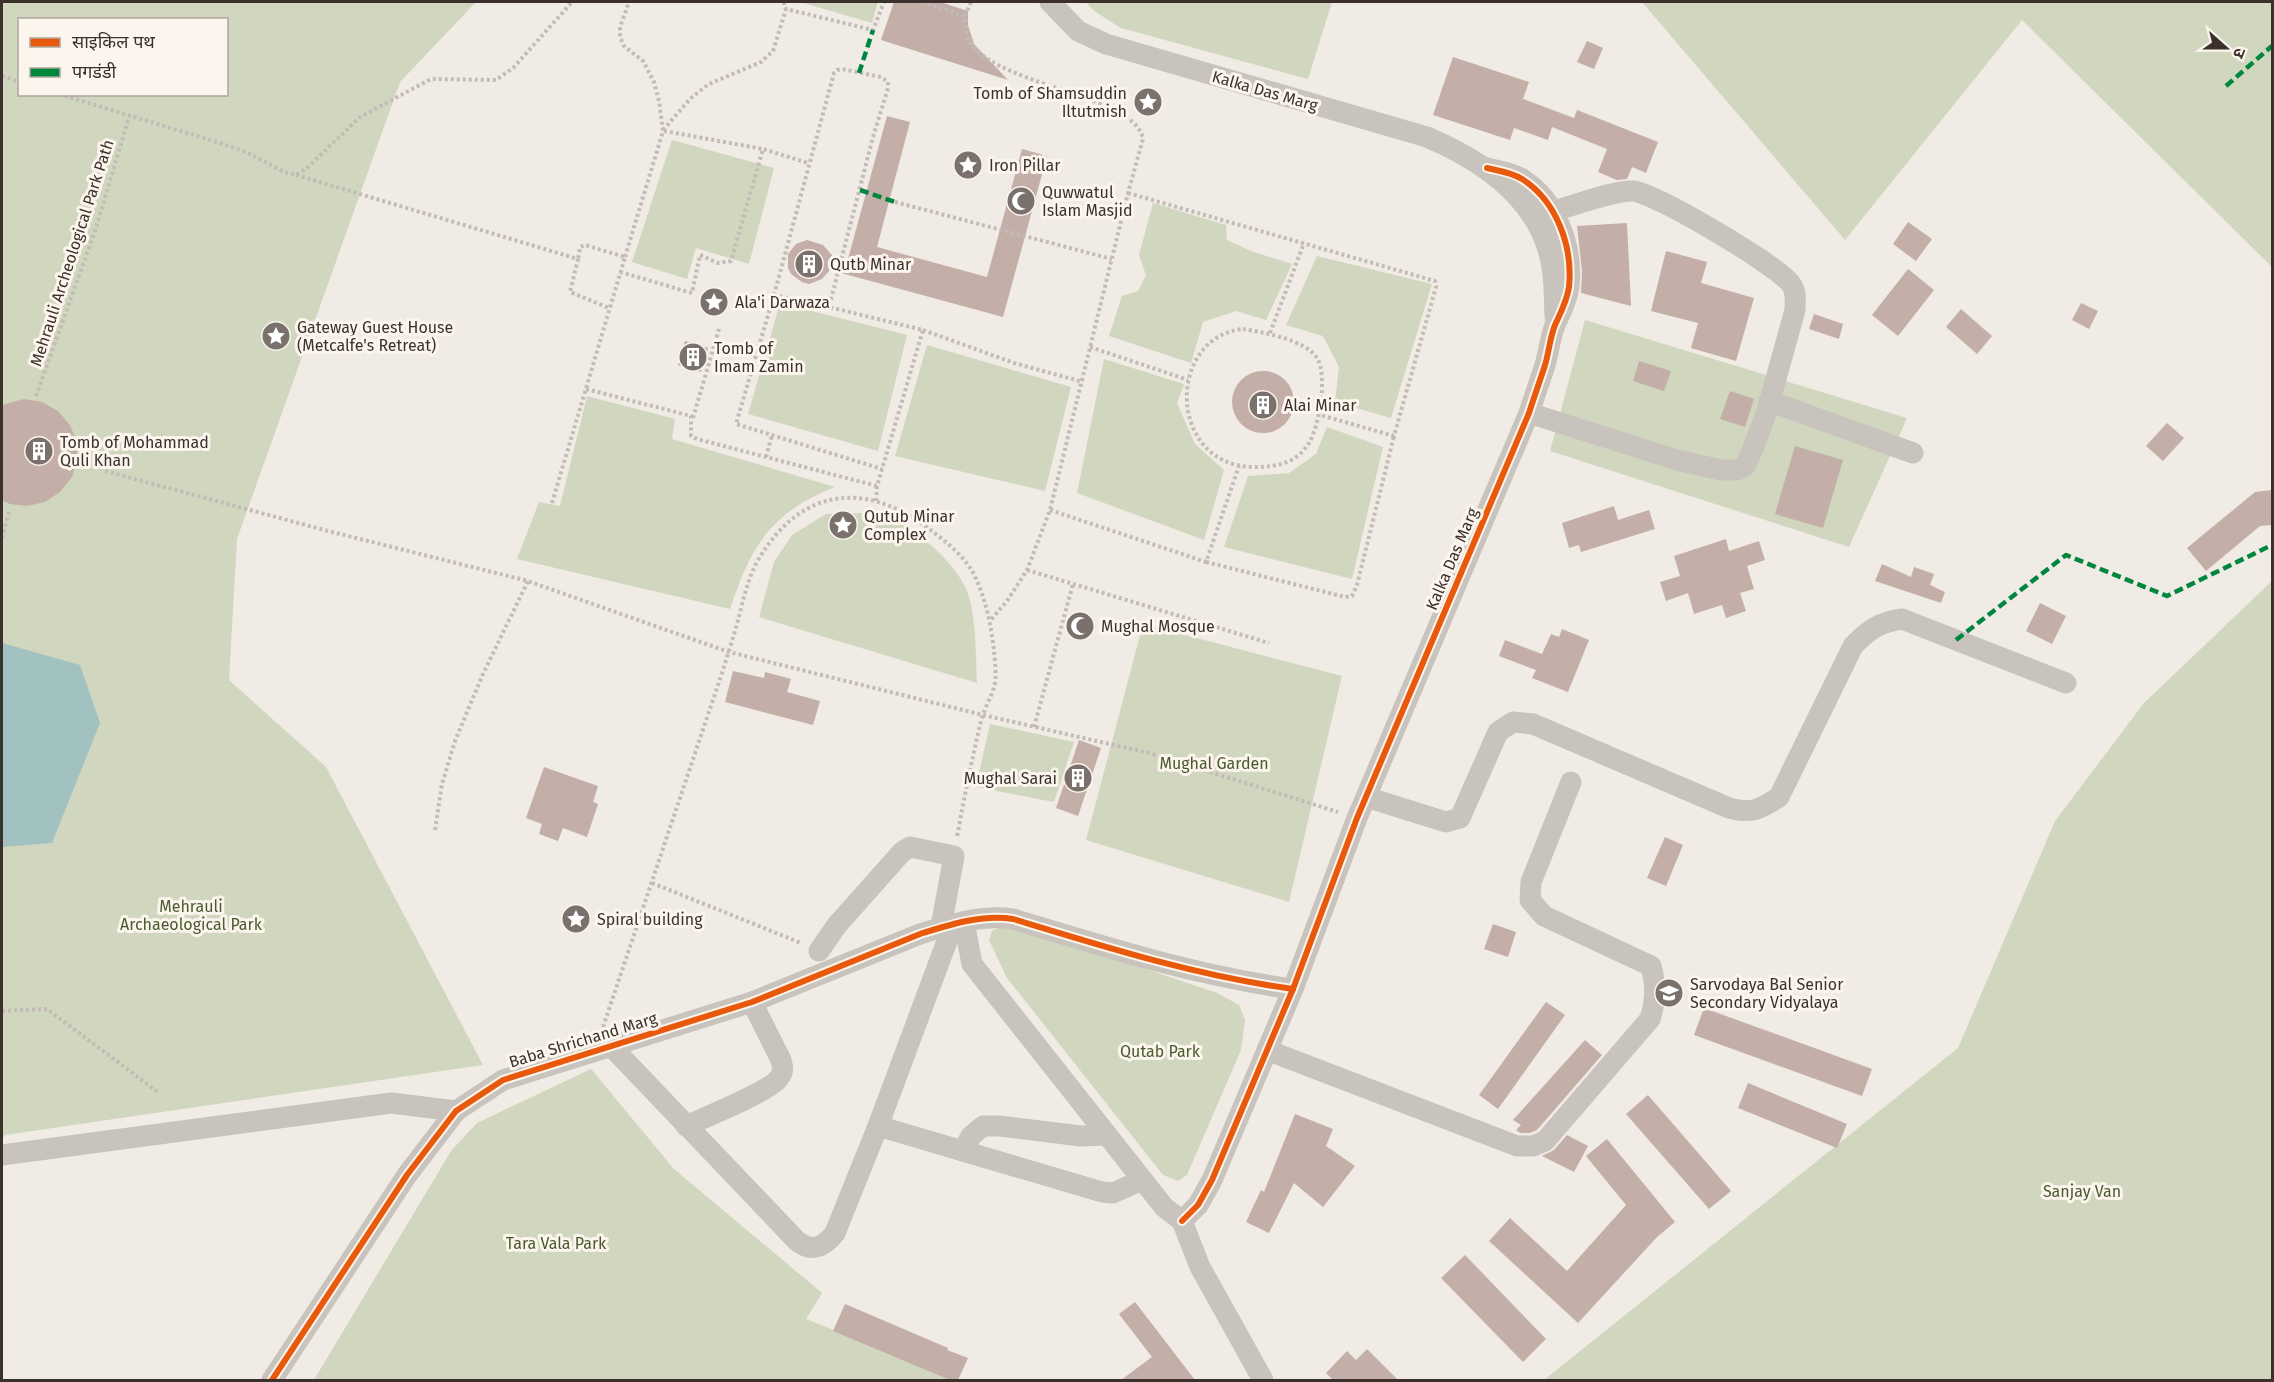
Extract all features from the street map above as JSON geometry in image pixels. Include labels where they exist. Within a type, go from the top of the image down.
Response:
[{"type":"street","name":"Kalka Das Marg","points":[[1050,2],[1078,31],[1106,44],[1427,137],[1487,168],[1525,206],[1535,219],[1543,236],[1550,258],[1555,326]]},
{"type":"street","name":"Kalka Das Marg","points":[[1182,1221],[1198,1205],[1212,1180],[1293,989],[1357,818],[1529,413],[1545,366],[1555,326],[1563,311],[1569,289],[1569,252],[1553,212],[1540,194],[1522,179],[1507,172],[1487,168]]},
{"type":"street","points":[[1529,413],[1677,460],[1721,470],[1737,471],[1745,466],[1752,451],[1769,402],[1795,310],[1796,294],[1791,283],[1764,261],[1641,192],[1619,193],[1553,212]]},
{"type":"street","points":[[1769,402],[1913,453]]},
{"type":"street","points":[[1366,797],[1446,822],[1460,818],[1498,732],[1513,722],[1533,724],[1729,808],[1747,813],[1762,808],[1779,797],[1853,646],[1868,631],[1885,621],[1902,619],[2066,683]]},
{"type":"street","points":[[1267,1050],[1517,1146],[1533,1146],[1545,1141],[1650,1019],[1656,984],[1651,966],[1544,916],[1530,900],[1531,882],[1571,782]]},
{"type":"street","points":[[603,1048],[686,1126],[797,1241],[802,1245],[818,1248],[825,1245],[835,1233],[878,1126],[953,925],[954,856],[916,847],[906,848],[837,925],[819,951]]},
{"type":"street","name":"Baba Shrichand Marg","points":[[272,1380],[407,1175],[456,1111],[503,1080],[752,1002],[953,925],[996,916],[1190,970],[1293,989]]},
{"type":"street","points":[[953,925],[972,964],[1164,1208],[1182,1221],[1200,1267],[1263,1380]]},
{"type":"street","points":[[686,1126],[768,1087],[780,1077],[783,1069],[781,1060],[752,1002]]},
{"type":"street","points":[[2,1155],[391,1103],[456,1111]]},
{"type":"street","points":[[878,1126],[1113,1193],[1142,1180]]},
{"type":"street","points":[[963,1151],[971,1136],[983,1126],[1081,1136],[1107,1136]]},
{"type":"path","points":[[296,175],[307,168],[360,117],[431,79],[496,80],[513,68],[572,2]]},
{"type":"path","points":[[627,2],[620,27],[620,37],[624,46],[643,61],[654,82],[663,131]]},
{"type":"path","points":[[552,502],[663,131],[691,98],[709,84],[761,62],[773,51],[786,9],[784,2]]},
{"type":"path","points":[[786,9],[873,30],[885,2]]},
{"type":"path","points":[[922,2],[965,15]]},
{"type":"path","points":[[971,2],[965,15],[965,29],[971,45],[984,57],[1015,74],[1094,100],[1136,123],[1142,130],[1143,139],[1050,510],[1027,570],[1007,601],[989,622]]},
{"type":"path","points":[[829,307],[888,88],[888,82],[881,77],[842,69],[834,73],[774,295],[736,424],[882,469]]},
{"type":"path","points":[[2,76],[18,81]]},
{"type":"path","points":[[65,96],[246,152],[284,172],[578,259]]},
{"type":"path","points":[[663,131],[763,149],[808,163]]},
{"type":"path","points":[[620,272],[692,293],[700,255],[718,262],[731,261],[763,149]]},
{"type":"path","points":[[1050,510],[1206,561],[1346,597],[1352,596],[1358,585],[1394,436],[1436,288],[1435,281],[1128,193]]},
{"type":"path","points":[[895,202],[1112,259]]},
{"type":"path","points":[[1270,333],[1304,243]]},
{"type":"path","points":[[609,308],[570,292],[580,247],[585,245],[625,257]]},
{"type":"path","points":[[774,295],[923,330],[1014,363],[1083,382]]},
{"type":"path","points":[[719,329],[693,419],[690,433],[694,438],[877,486]]},
{"type":"path","points":[[1242,329],[1270,333],[1309,350],[1317,358],[1321,373],[1320,415],[1310,442],[1300,454],[1277,465],[1239,466],[1222,460],[1208,449],[1191,426],[1186,405],[1188,380],[1201,351],[1230,330],[1242,329]]},
{"type":"path","points":[[876,501],[877,486],[923,330]]},
{"type":"path","points":[[1090,347],[1188,380]]},
{"type":"path","points":[[586,389],[686,413],[693,419]]},
{"type":"path","points":[[1320,415],[1394,436]]},
{"type":"path","points":[[766,457],[772,435]]},
{"type":"path","points":[[1206,561],[1239,466]]},
{"type":"path","points":[[105,471],[350,537],[528,581],[729,652],[983,715],[1149,753],[1357,818]]},
{"type":"path","points":[[603,1048],[652,883],[729,652],[748,581],[759,559],[792,520],[816,503],[837,498],[858,497],[905,512],[954,548],[971,570],[982,596],[994,652],[995,684],[983,715],[965,789],[954,856]]},
{"type":"path","points":[[2,538],[10,509]]},
{"type":"path","points":[[1027,570],[1269,643]]},
{"type":"path","points":[[435,830],[442,784],[455,741],[483,674],[528,581]]},
{"type":"path","points":[[1034,727],[1073,584]]},
{"type":"path","points":[[652,883],[819,951]]},
{"type":"path","points":[[2,1011],[47,1010],[159,1093]]},
{"type":"green space","name":"Mehrauli Archaeological Park","points":[[2,2],[476,2],[400,82],[237,539],[229,680],[326,767],[483,1065],[5,1135],[2,1140]]},
{"type":"green space","points":[[800,2],[878,2],[872,23]]},
{"type":"green space","points":[[1086,2],[1332,2],[1308,79],[1121,28],[1094,11]]},
{"type":"green space","points":[[1642,2],[2272,2],[2272,267],[2022,20],[1845,240]]},
{"type":"green space","points":[[672,140],[774,168],[749,264],[696,248],[687,279],[632,262]]},
{"type":"green space","points":[[1153,203],[1226,225],[1227,240],[1251,251],[1292,264],[1266,320],[1236,311],[1203,322],[1191,363],[1109,336],[1122,296],[1138,291],[1146,275],[1139,255]]},
{"type":"green space","points":[[1317,256],[1432,284],[1391,418],[1335,402],[1339,367],[1323,336],[1286,325]]},
{"type":"green space","points":[[780,303],[907,335],[878,451],[748,414]]},
{"type":"green space","points":[[1585,320],[1907,418],[1849,547],[1550,451]]},
{"type":"green space","points":[[927,345],[1071,387],[1045,491],[895,456]]},
{"type":"green space","points":[[1104,359],[1184,384],[1177,403],[1195,444],[1224,470],[1204,540],[1077,493]]},
{"type":"green space","points":[[587,396],[675,419],[672,439],[835,487],[795,508],[766,534],[746,567],[730,609],[517,559],[539,502],[560,506]]},
{"type":"green space","points":[[1327,427],[1383,447],[1352,579],[1224,547],[1248,476],[1289,473],[1316,454]]},
{"type":"green space","points":[[864,513],[903,525],[922,538],[949,563],[962,581],[972,611],[977,683],[759,617],[774,562],[792,535],[826,514]]},
{"type":"green space","name":"Sanjay Van","points":[[2272,581],[2272,1380],[1544,1380],[1958,1048],[2055,821],[2144,703]]},
{"type":"green space","name":"Mughal Garden","points":[[1143,624],[1342,676],[1289,902],[1086,840]]},
{"type":"green space","points":[[990,724],[1074,742],[1054,802],[976,787]]},
{"type":"green space","name":"Qutab Park","points":[[1009,923],[1217,993],[1239,1005],[1245,1020],[1241,1050],[1187,1175],[1178,1181],[1163,1175],[1007,978],[989,940],[992,931]]},
{"type":"green space","name":"Tara Vala Park","points":[[591,1069],[674,1169],[822,1293],[806,1319],[960,1380],[314,1380],[451,1151],[477,1123]]},
{"type":"water","points":[[2,643],[80,665],[100,723],[52,843],[2,847]]},
{"type":"building","points":[[894,2],[940,2],[968,11],[968,25],[974,44],[1008,80],[881,40]]},
{"type":"building","points":[[1587,41],[1603,48],[1594,69],[1577,62]]},
{"type":"building","points":[[1453,57],[1529,82],[1523,99],[1574,118],[1577,110],[1658,142],[1646,173],[1632,167],[1627,179],[1617,180],[1598,172],[1607,149],[1552,127],[1548,140],[1514,128],[1510,140],[1433,115]]},
{"type":"building","name":"Quwwatul Islam Masjid","points":[[887,116],[910,122],[877,247],[987,277],[1022,149],[1047,156],[1003,317],[830,270],[822,279],[809,284],[791,274],[788,268],[788,254],[796,244],[807,240],[823,245],[845,270]]},
{"type":"building","points":[[1908,222],[1932,239],[1916,261],[1893,244]]},
{"type":"building","points":[[1627,223],[1631,306],[1581,293],[1582,271],[1577,226]]},
{"type":"building","points":[[1666,251],[1707,262],[1701,283],[1754,298],[1736,361],[1691,348],[1698,323],[1651,311]]},
{"type":"building","points":[[1908,269],[1934,290],[1898,336],[1872,315]]},
{"type":"building","points":[[2081,303],[2098,311],[2089,329],[2072,320]]},
{"type":"building","points":[[1961,309],[1992,336],[1977,354],[1946,327]]},
{"type":"building","points":[[1814,314],[1843,324],[1839,339],[1809,329]]},
{"type":"building","name":"Tomb of Imam Zamin","points":[[685,341],[708,348],[701,372],[678,365]]},
{"type":"building","points":[[1639,361],[1671,371],[1664,391],[1633,381]]},
{"type":"building","name":"Alai Minar","points":[[1263,371],[1275,373],[1285,380],[1292,390],[1294,402],[1292,414],[1285,424],[1275,431],[1263,433],[1251,431],[1241,424],[1234,414],[1232,402],[1234,390],[1241,380],[1251,373]]},
{"type":"building","points":[[1730,391],[1754,399],[1745,427],[1720,419]]},
{"type":"building","name":"Tomb of Mohammad Quli Khan","points":[[24,399],[42,402],[58,411],[70,425],[77,442],[77,460],[72,477],[60,492],[45,502],[27,506],[10,504],[2,500],[2,405]]},
{"type":"building","points":[[2167,423],[2184,438],[2163,461],[2146,446]]},
{"type":"building","points":[[1795,446],[1843,460],[1823,528],[1775,514]]},
{"type":"building","points":[[2272,490],[2272,525],[2260,526],[2206,571],[2187,548],[2255,492]]},
{"type":"building","points":[[1614,506],[1618,520],[1649,510],[1655,529],[1581,552],[1579,545],[1569,548],[1562,523]]},
{"type":"building","points":[[1726,539],[1729,551],[1759,541],[1765,560],[1747,566],[1754,589],[1740,593],[1746,611],[1726,618],[1722,605],[1694,614],[1688,593],[1666,601],[1660,582],[1680,576],[1674,556]]},
{"type":"building","points":[[1882,564],[1911,577],[1914,567],[1934,574],[1930,585],[1945,592],[1941,603],[1875,581]]},
{"type":"building","points":[[2040,603],[2066,616],[2052,644],[2026,631]]},
{"type":"building","points":[[1562,629],[1589,640],[1568,692],[1532,678],[1536,670],[1499,656],[1505,640],[1542,654],[1551,634],[1559,637]]},
{"type":"building","points":[[733,671],[764,678],[765,672],[791,679],[787,692],[820,701],[813,725],[725,702]]},
{"type":"building","name":"Mughal Sarai","points":[[1079,740],[1101,748],[1078,816],[1056,808]]},
{"type":"building","points":[[544,767],[598,786],[593,802],[598,804],[587,837],[563,828],[558,841],[539,834],[542,824],[526,818]]},
{"type":"building","points":[[1665,837],[1683,845],[1666,886],[1647,878]]},
{"type":"building","points":[[1493,924],[1516,932],[1508,957],[1484,949]]},
{"type":"building","points":[[1546,1002],[1565,1015],[1498,1109],[1479,1095]]},
{"type":"building","points":[[1704,1008],[1872,1069],[1862,1096],[1694,1035]]},
{"type":"building","points":[[1585,1040],[1602,1055],[1537,1130],[1520,1133],[1516,1130],[1521,1125],[1513,1120]]},
{"type":"building","points":[[1748,1083],[1847,1124],[1837,1148],[1738,1108]]},
{"type":"building","points":[[1648,1095],[1731,1191],[1709,1209],[1626,1114]]},
{"type":"building","points":[[1295,1114],[1333,1129],[1326,1146],[1355,1166],[1323,1207],[1294,1183],[1269,1233],[1246,1222],[1261,1190],[1264,1192]]},
{"type":"building","points":[[1567,1135],[1588,1146],[1574,1172],[1542,1156],[1554,1150]]},
{"type":"building","points":[[1607,1139],[1675,1222],[1657,1237],[1578,1323],[1489,1241],[1510,1218],[1567,1271],[1626,1205],[1586,1156]]},
{"type":"building","points":[[1465,1255],[1546,1339],[1523,1362],[1441,1278]]},
{"type":"building","points":[[1135,1302],[1195,1380],[1121,1380],[1152,1357],[1119,1314]]},
{"type":"building","points":[[845,1304],[968,1358],[958,1380],[950,1380],[833,1331]]},
{"type":"building","points":[[1367,1349],[1398,1380],[1333,1380],[1326,1373],[1347,1351],[1356,1360]]},
{"type":"marked path","points":[[859,73],[873,30]]},
{"type":"marked path","points":[[2226,86],[2272,46]]},
{"type":"marked path","points":[[860,190],[895,202]]},
{"type":"marked path","points":[[1956,640],[2066,555],[2167,596],[2272,545]]},
{"type":"cycle path","points":[[1182,1221],[1198,1205],[1212,1180],[1293,989],[1357,818],[1529,413],[1545,365],[1553,330],[1567,297],[1570,272],[1568,256],[1560,226],[1553,212],[1534,188],[1522,179],[1509,173],[1487,168]]},
{"type":"cycle path","points":[[272,1380],[407,1175],[456,1111],[503,1080],[752,1002],[920,934],[978,919],[1013,919],[1186,969],[1293,989]]},
{"type":"place","name":"Tomb of Shamsuddin Iltutmish","points":[[1148,102]]},
{"type":"place","name":"Iron Pillar","points":[[968,165]]},
{"type":"place","name":"Quwwatul Islam Masjid","points":[[1021,201]]},
{"type":"place","name":"Qutb Minar","points":[[809,264]]},
{"type":"place","name":"Ala'i Darwaza","points":[[714,302]]},
{"type":"place","name":"Gateway Guest House (Metcalfe's Retreat)","points":[[276,336]]},
{"type":"place","name":"Tomb of Imam Zamin","points":[[693,357]]},
{"type":"place","name":"Alai Minar","points":[[1263,405]]},
{"type":"place","name":"Tomb of Mohammad Quli Khan","points":[[39,451]]},
{"type":"place","name":"Qutub Minar Complex","points":[[843,525]]},
{"type":"place","name":"Mughal Mosque","points":[[1080,626]]},
{"type":"place","name":"Mughal Sarai","points":[[1078,778]]},
{"type":"place","name":"Spiral building","points":[[576,919]]},
{"type":"place","name":"Sarvodaya Bal Senior Secondary Vidyalaya","points":[[1669,993]]}]
